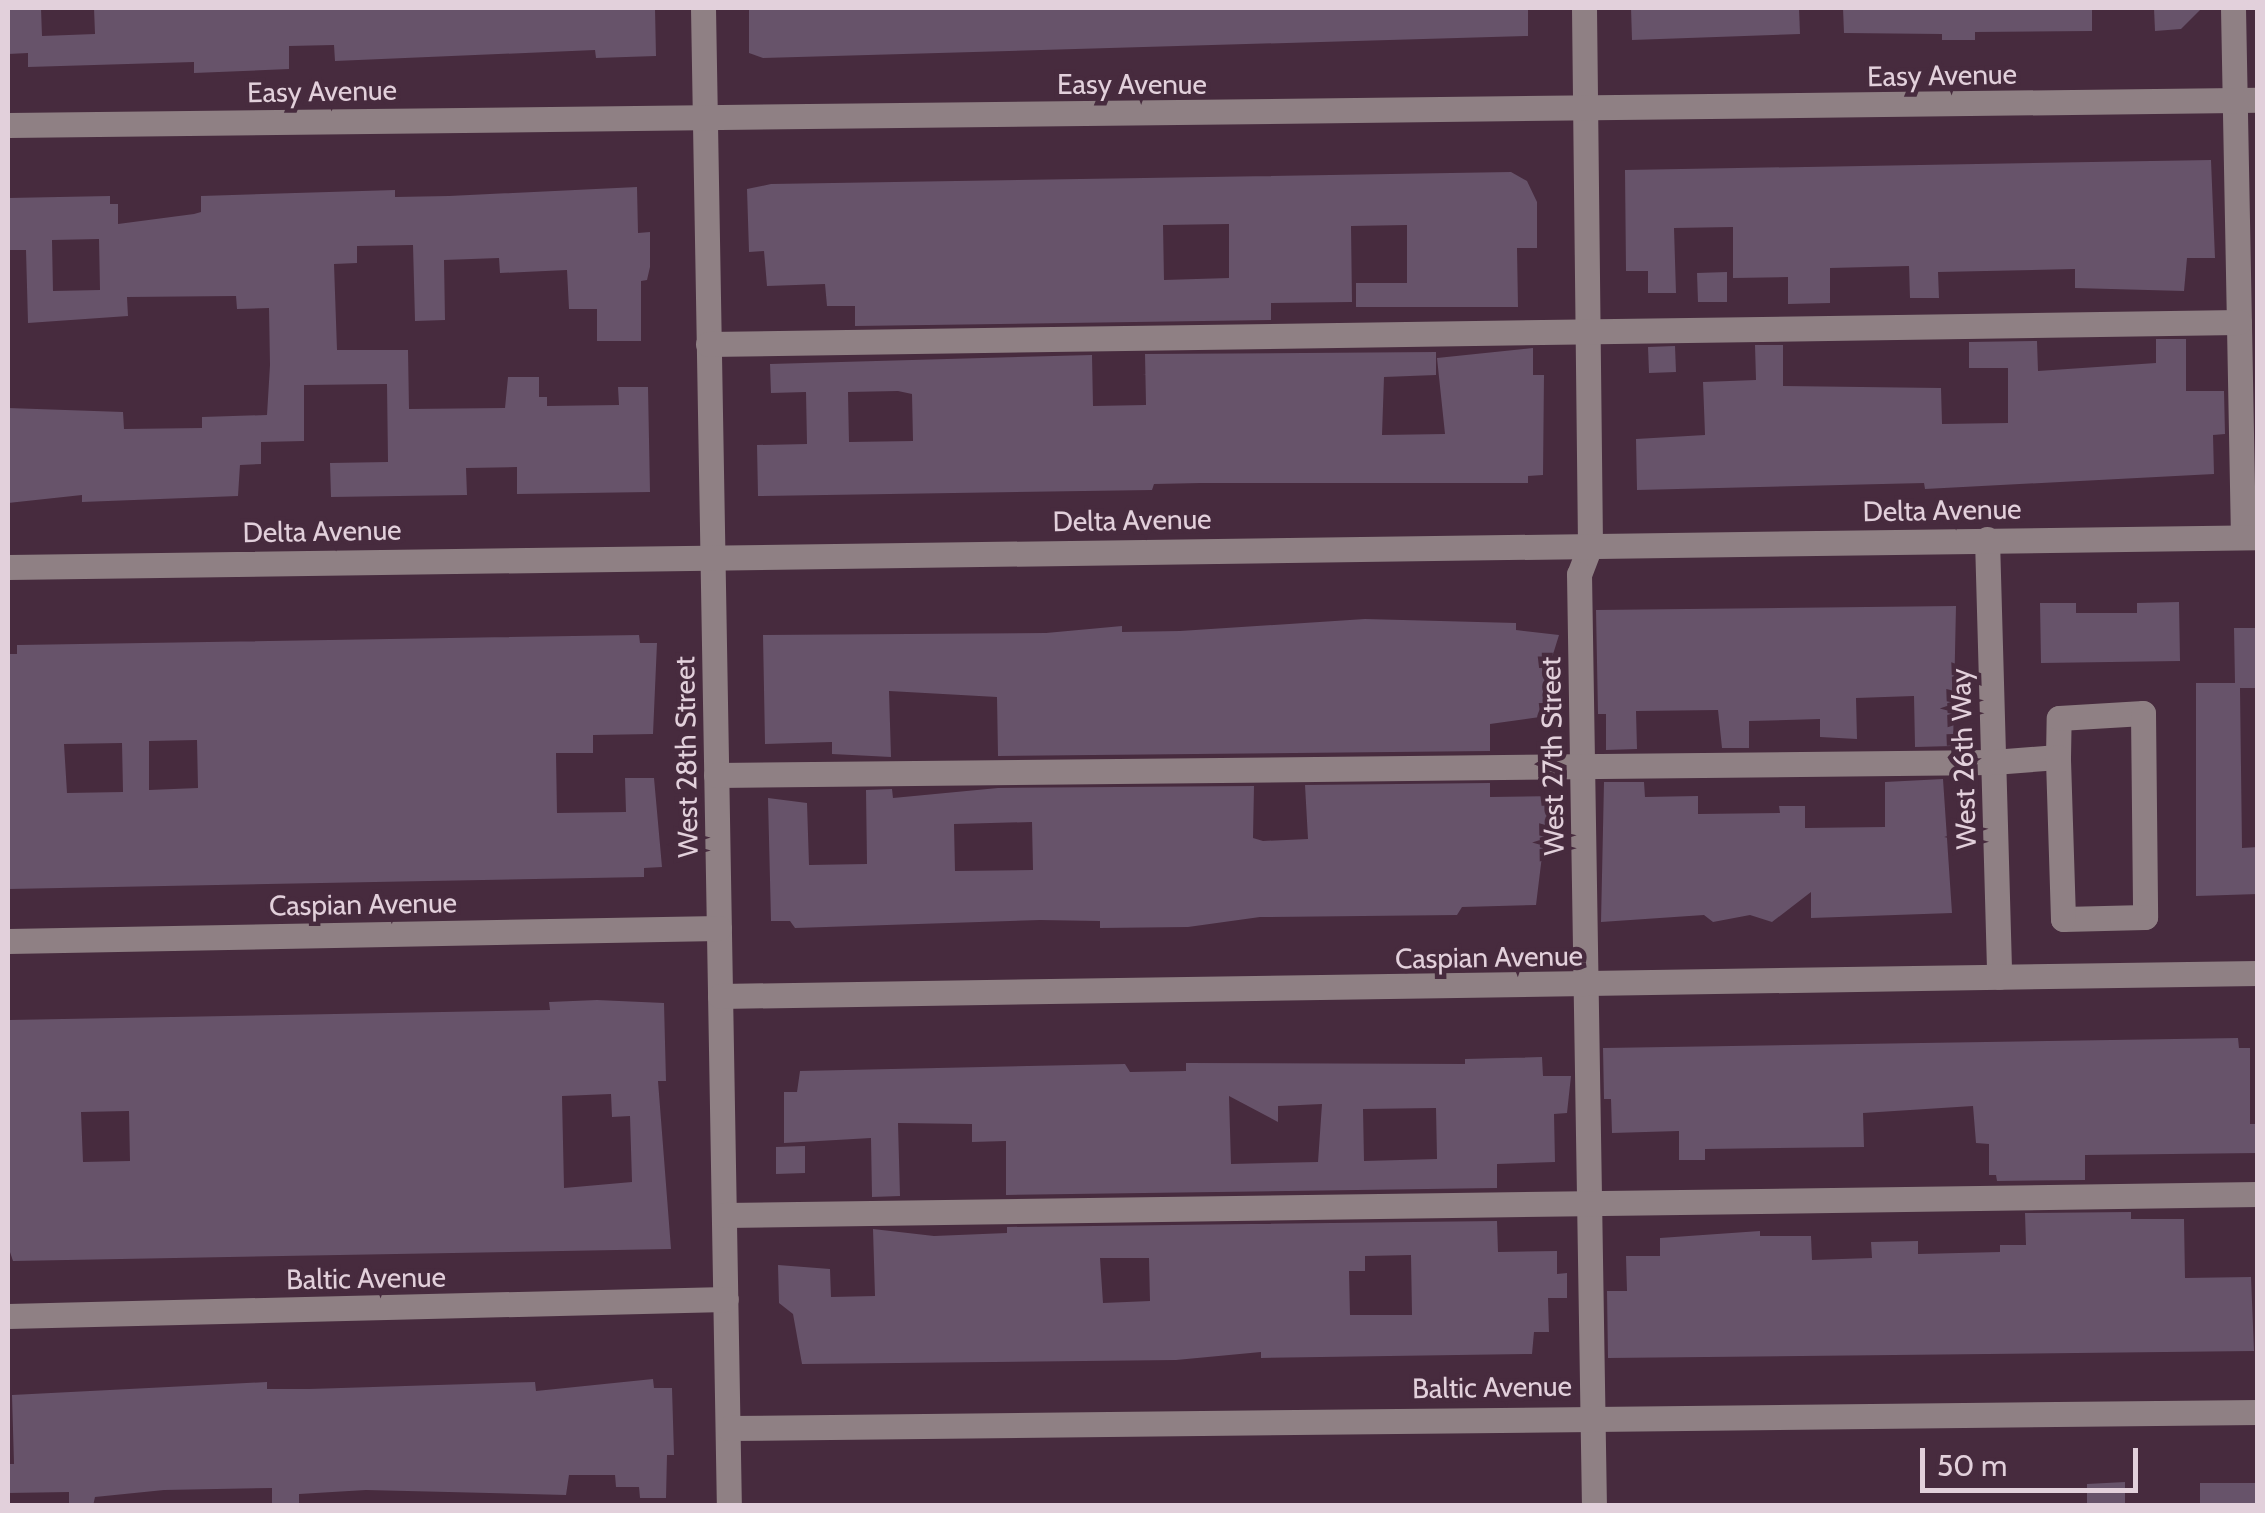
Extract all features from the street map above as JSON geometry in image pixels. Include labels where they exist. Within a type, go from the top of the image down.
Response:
[{"type":"street","name":"West 28th Street","points":[[702,8],[729,1506]]},
{"type":"street","name":"West 27th Street","points":[[1584,8],[1590,546],[1579,574],[1594,1506]]},
{"type":"street","points":[[2233,8],[2246,100],[2247,177],[2239,322],[2250,537]]},
{"type":"street","name":"Easy Avenue","points":[[8,125],[2246,100]]},
{"type":"street","points":[[708,344],[2239,322]]},
{"type":"street","name":"Delta Avenue","points":[[8,567],[712,554],[2250,537]]},
{"type":"street","name":"West 26th Way","points":[[1987,539],[1999,977]]},
{"type":"street","points":[[2143,713],[2145,918],[2063,919],[2058,757],[2059,718],[2143,713]]},
{"type":"street","points":[[716,775],[1992,762],[2058,757]]},
{"type":"street","name":"Caspian Avenue","points":[[8,941],[719,928]]},
{"type":"street","name":"Caspian Avenue","points":[[720,996],[2258,973]]},
{"type":"street","points":[[724,1215],[2258,1194]]},
{"type":"street","name":"Baltic Avenue","points":[[8,1316],[726,1299]]},
{"type":"street","name":"Baltic Avenue","points":[[728,1428],[2258,1412]]},
{"type":"building","points":[[8,8],[41,8],[42,36],[95,34],[94,8],[655,8],[656,56],[596,58],[595,50],[335,61],[334,45],[289,46],[289,69],[194,73],[194,62],[28,67],[28,53],[8,54]]},
{"type":"building","points":[[749,8],[1528,8],[1528,36],[763,58],[749,53]]},
{"type":"building","points":[[1631,8],[1799,8],[1800,34],[1632,40]]},
{"type":"building","points":[[1843,8],[2092,8],[2092,31],[1975,32],[1975,40],[1942,40],[1942,34],[1844,33]]},
{"type":"building","points":[[2154,8],[2202,8],[2181,29],[2155,31]]},
{"type":"building","points":[[2211,160],[2215,258],[2187,258],[2184,291],[2075,288],[2075,269],[1938,272],[1939,298],[1910,298],[1909,266],[1830,268],[1830,303],[1788,304],[1788,277],[1733,278],[1733,227],[1674,228],[1676,293],[1648,293],[1648,271],[1626,271],[1625,170]]},
{"type":"building","points":[[1511,172],[1527,181],[1537,202],[1537,248],[1517,248],[1518,307],[1356,307],[1356,283],[1407,283],[1407,225],[1351,226],[1352,302],[1271,303],[1271,320],[855,326],[855,306],[827,306],[825,284],[767,286],[764,251],[749,252],[747,189],[771,184]],"holes":[[[1229,224],[1229,278],[1164,280],[1163,225]]]},
{"type":"building","points":[[637,187],[638,233],[650,232],[650,267],[647,280],[641,281],[641,341],[597,341],[597,309],[569,309],[567,270],[500,273],[499,258],[444,260],[445,320],[415,321],[413,245],[357,246],[357,263],[334,264],[337,350],[408,350],[409,409],[505,408],[508,377],[539,377],[539,397],[547,397],[547,406],[619,405],[618,387],[648,387],[650,492],[517,494],[517,467],[466,468],[467,495],[331,497],[330,463],[388,462],[387,384],[304,385],[304,441],[261,442],[261,464],[240,465],[238,496],[82,502],[82,495],[8,503],[8,408],[123,412],[124,429],[202,428],[202,417],[267,415],[270,365],[269,308],[237,309],[236,296],[127,297],[128,316],[28,323],[26,250],[8,250],[8,198],[110,196],[110,204],[118,204],[118,224],[201,212],[201,196],[395,190],[395,197]],"holes":[[[99,239],[100,290],[53,291],[52,240]]]},
{"type":"building","points":[[1727,272],[1727,302],[1698,302],[1697,273]]},
{"type":"building","points":[[2156,339],[2186,339],[2186,391],[2224,391],[2225,434],[2213,435],[2214,474],[1925,489],[1924,483],[1637,490],[1636,439],[1705,435],[1703,382],[1756,380],[1755,345],[1783,345],[1783,386],[1941,388],[1942,424],[2008,423],[2008,368],[1969,368],[1969,342],[2037,341],[2038,371],[2156,363]]},
{"type":"building","points":[[1675,346],[1676,372],[1649,373],[1648,347]]},
{"type":"building","points":[[1533,348],[1533,375],[1544,375],[1543,475],[1528,476],[1528,483],[1201,483],[1154,484],[1152,490],[758,496],[757,445],[807,444],[806,392],[771,393],[770,364],[1092,355],[1093,406],[1146,405],[1145,354],[1436,352],[1436,375],[1384,377],[1382,435],[1445,434],[1437,358]],"holes":[[[848,392],[912,394],[913,441],[849,442]]]},
{"type":"building","points":[[2179,602],[2180,661],[2041,663],[2040,603],[2076,603],[2076,613],[2137,613],[2137,603]]},
{"type":"building","points":[[1956,606],[1953,746],[1915,747],[1914,696],[1856,698],[1857,739],[1820,737],[1820,719],[1749,721],[1749,748],[1722,748],[1718,710],[1636,711],[1637,749],[1606,750],[1606,714],[1598,714],[1596,610]]},
{"type":"building","points":[[1365,619],[1516,623],[1516,630],[1559,635],[1546,677],[1547,716],[1490,724],[1490,751],[998,756],[997,697],[889,691],[891,757],[832,754],[832,742],[765,744],[763,635],[1046,633],[1122,626],[1122,632],[1180,631]]},
{"type":"building","points":[[2234,628],[2258,628],[2258,688],[2240,688],[2242,848],[2258,847],[2258,894],[2196,896],[2196,683],[2235,683]]},
{"type":"building","points":[[639,635],[640,643],[657,643],[653,734],[593,735],[593,753],[556,753],[557,813],[626,812],[625,778],[654,778],[662,867],[644,868],[644,877],[8,889],[8,654],[17,654],[17,645]],"holes":[[[197,740],[198,788],[149,790],[149,741]],[[122,743],[123,792],[67,793],[64,744]]]},
{"type":"building","points":[[1943,779],[1952,913],[1811,918],[1811,892],[1772,922],[1750,915],[1713,922],[1704,915],[1601,922],[1604,782],[1644,782],[1645,797],[1698,796],[1698,814],[1780,813],[1779,806],[1805,806],[1805,828],[1885,827],[1885,782]]},
{"type":"building","points":[[1490,783],[1490,797],[1558,796],[1559,856],[1542,856],[1536,905],[1462,907],[1457,915],[1260,917],[1188,927],[1100,928],[1100,921],[795,928],[790,921],[771,921],[768,798],[807,803],[809,865],[867,864],[866,790],[892,789],[893,798],[998,788],[1254,786],[1253,838],[1263,841],[1308,839],[1305,785]],"holes":[[[1032,822],[1033,870],[955,871],[954,824]]]},
{"type":"building","points":[[549,1002],[664,1003],[666,1081],[658,1081],[671,1249],[13,1261],[8,1246],[9,1020],[550,1010]],"holes":[[[611,1094],[612,1117],[630,1116],[632,1182],[564,1188],[562,1096]],[[129,1111],[130,1161],[83,1162],[81,1112]]]},
{"type":"building","points":[[2238,1038],[2239,1048],[2250,1048],[2250,1124],[2258,1124],[2258,1153],[2085,1155],[2085,1180],[1997,1181],[1996,1175],[1989,1175],[1989,1144],[1976,1143],[1973,1106],[1863,1113],[1864,1147],[1705,1149],[1705,1160],[1679,1160],[1679,1131],[1612,1133],[1611,1099],[1604,1099],[1603,1048]]},
{"type":"building","points":[[1542,1057],[1543,1076],[1571,1076],[1567,1113],[1554,1114],[1555,1162],[1497,1164],[1497,1188],[1006,1195],[1006,1141],[972,1142],[972,1124],[898,1123],[900,1196],[872,1197],[871,1138],[784,1143],[784,1092],[797,1092],[800,1071],[1125,1064],[1130,1072],[1186,1071],[1186,1063],[1465,1064],[1465,1059]],"holes":[[[1229,1096],[1278,1122],[1278,1106],[1322,1104],[1318,1162],[1231,1164]],[[1436,1108],[1437,1159],[1364,1161],[1363,1109]]]},
{"type":"building","points":[[805,1146],[805,1173],[776,1174],[776,1147]]},
{"type":"building","points":[[2131,1212],[2131,1219],[2184,1219],[2185,1278],[2251,1277],[2254,1351],[1608,1358],[1607,1291],[1627,1291],[1626,1256],[1660,1256],[1660,1238],[1760,1231],[1760,1236],[1811,1236],[1812,1260],[1872,1258],[1871,1242],[1918,1241],[1918,1254],[2000,1252],[2000,1245],[2026,1245],[2025,1213]]},
{"type":"building","points":[[1497,1221],[1498,1252],[1557,1251],[1557,1274],[1567,1273],[1567,1298],[1548,1298],[1549,1332],[1534,1332],[1532,1354],[1261,1358],[1261,1352],[1176,1360],[802,1364],[793,1314],[779,1303],[778,1265],[830,1269],[831,1297],[875,1296],[873,1229],[934,1236],[1007,1233],[1007,1227]],"holes":[[[1411,1255],[1412,1315],[1350,1315],[1349,1271],[1365,1271],[1365,1256]],[[1100,1258],[1149,1258],[1150,1301],[1103,1303]]]},
{"type":"building","points":[[653,1379],[654,1388],[672,1388],[674,1455],[667,1455],[666,1498],[640,1498],[639,1487],[616,1487],[615,1475],[569,1475],[566,1495],[366,1490],[299,1494],[299,1504],[272,1505],[272,1488],[164,1490],[95,1497],[93,1506],[69,1506],[69,1492],[8,1493],[8,1464],[14,1464],[12,1395],[267,1382],[267,1389],[309,1389],[535,1382],[536,1391]]},
{"type":"building","points":[[2125,1482],[2125,1506],[2087,1506],[2087,1484]]},
{"type":"building","points":[[2200,1483],[2258,1483],[2258,1506],[2200,1506]]}]
